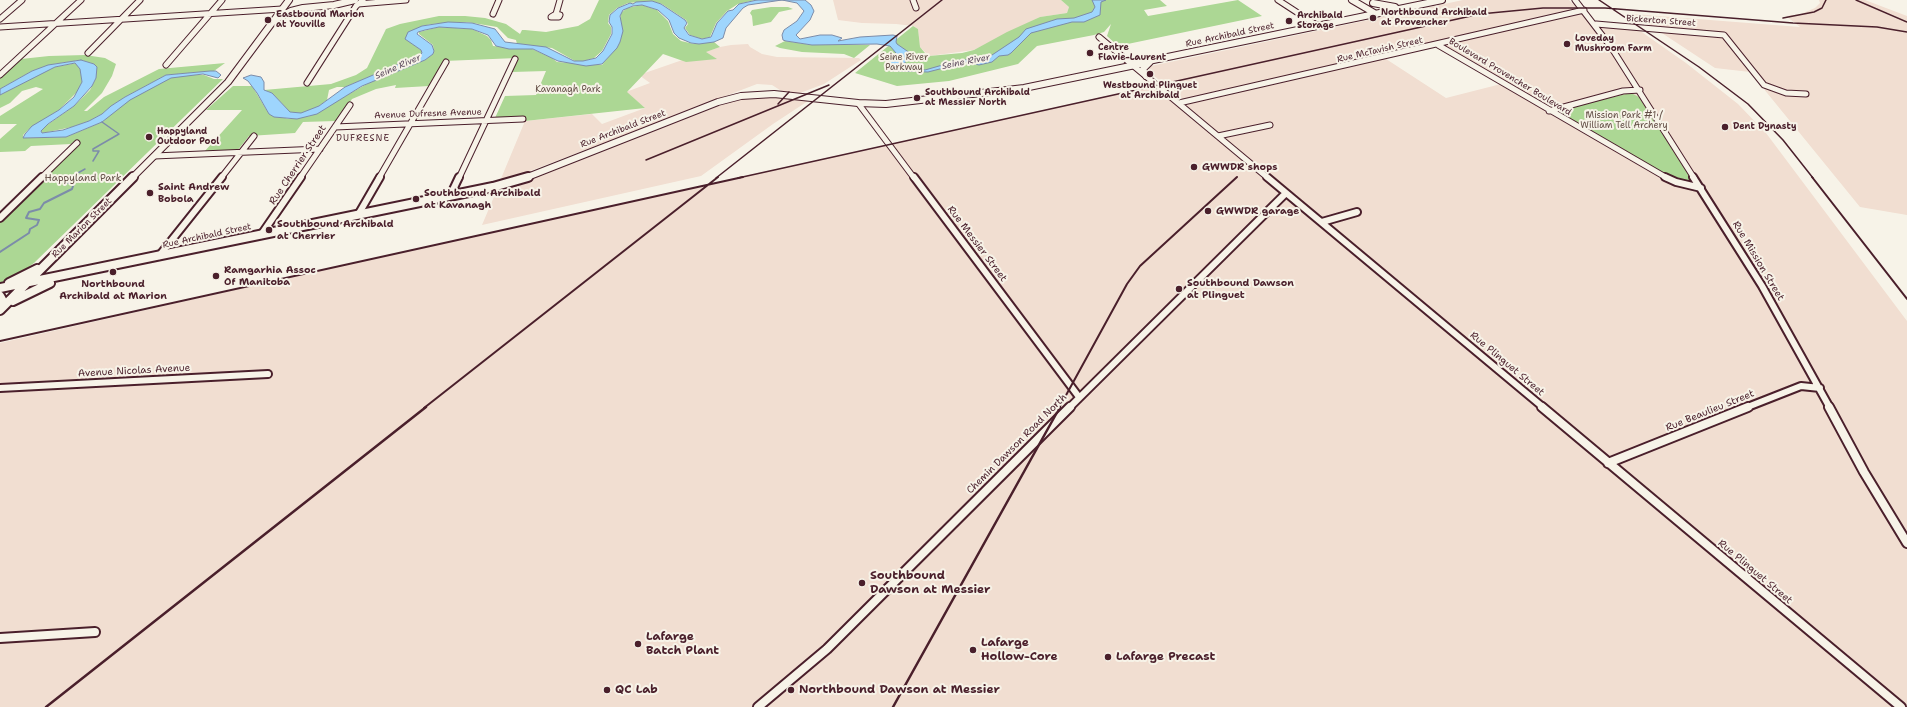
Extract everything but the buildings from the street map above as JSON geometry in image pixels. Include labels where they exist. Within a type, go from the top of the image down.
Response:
[{"type":"main road","points":[[1352,0],[1376,14]]},
{"type":"main road","name":"Rue Archibald Street","points":[[0,292],[61,276],[450,196],[525,178],[734,97],[774,94],[858,103],[886,104],[1003,91],[1152,62],[1442,0]]},
{"type":"main road","points":[[289,1],[291,7],[303,8]]},
{"type":"main road","name":"Rue Marion Street","points":[[2,308],[203,107],[242,65],[289,1]]},
{"type":"main road","points":[[273,22],[291,11],[303,8],[359,1]]},
{"type":"main road","points":[[1370,2],[1390,7],[1410,7]]},
{"type":"main road","points":[[1370,2],[1387,12]]},
{"type":"main road","points":[[1358,18],[1366,13],[1361,5]]},
{"type":"main road","points":[[1146,76],[1143,69],[1152,62]]},
{"type":"main road","name":"Rue Archibald Street","points":[[0,288],[50,283],[150,261],[159,257]]},
{"type":"main road","points":[[0,288],[46,263],[46,270],[61,276]]},
{"type":"main road","points":[[0,296],[2,308],[50,283]]},
{"type":"street","points":[[0,19],[22,0]]},
{"type":"street","points":[[0,75],[81,0]]},
{"type":"street","points":[[88,53],[140,0]]},
{"type":"street","points":[[166,64],[222,0]]},
{"type":"street","points":[[307,83],[359,1],[406,0]]},
{"type":"street","points":[[493,14],[499,0]]},
{"type":"street","points":[[556,14],[560,0]]},
{"type":"street","points":[[913,0],[916,8]]},
{"type":"street","points":[[1278,0],[1318,26]]},
{"type":"street","name":"Rue Mission Street","points":[[1575,0],[1596,24],[1640,90],[1784,323],[1864,472],[1907,543]]},
{"type":"street","points":[[0,27],[282,9]]},
{"type":"street","name":"Rue McTavish Street","points":[[1178,103],[1438,45],[1584,10]]},
{"type":"street","name":"Bickerton Street","points":[[1596,24],[1724,35],[1764,86],[1786,93],[1806,94]]},
{"type":"street","name":"Rue Plinguet Street","points":[[1099,37],[1135,65],[1178,103],[1901,707]]},
{"type":"street","name":"Boulevard Provencher Boulevard","points":[[1438,45],[1658,174],[1676,182],[1701,188]]},
{"type":"street","points":[[450,196],[515,59]]},
{"type":"street","points":[[358,215],[446,62]]},
{"type":"street","points":[[1549,111],[1623,91],[1640,90]]},
{"type":"street","name":"Rue Messier Street","points":[[858,103],[1079,397]]},
{"type":"street","name":"Rue Cherrier Street","points":[[261,235],[350,105]]},
{"type":"street","name":"Avenue Dufresne Avenue","points":[[335,127],[523,119]]},
{"type":"street","points":[[1218,136],[1270,125]]},
{"type":"street","points":[[159,257],[254,136]]},
{"type":"street","points":[[0,218],[77,143]]},
{"type":"street","points":[[154,156],[320,149]]},
{"type":"street","name":"Chemin Dawson Road North","points":[[758,707],[827,650],[1079,397],[1286,193]]},
{"type":"street","points":[[1322,222],[1357,212]]},
{"type":"street","name":"Avenue Nicolas Avenue","points":[[0,388],[268,374]]},
{"type":"street","name":"Rue Beaulieu Street","points":[[1608,463],[1800,386],[1820,388]]},
{"type":"street","points":[[0,638],[95,632]]},
{"type":"shaded area","points":[[833,0],[1061,0],[1069,7],[1067,13],[1040,17],[974,50],[929,56],[920,47],[918,29],[913,26],[838,20]]},
{"type":"shaded area","points":[[1463,0],[1569,0],[1579,10],[1184,100],[1148,71],[1151,66]]},
{"type":"shaded area","points":[[1819,0],[1865,0],[1907,16],[1907,215],[1860,207],[1750,72],[1715,68],[1633,14],[1800,27],[1786,16],[1801,14],[1815,8],[1820,3]]},
{"type":"shaded area","points":[[1584,10],[1595,24],[1636,28],[1686,63],[1738,104],[1766,133],[1907,321],[1907,707],[0,707],[0,343],[375,258],[1157,85],[1179,103],[1383,57],[1446,98],[1501,84],[1438,45]]},
{"type":"shaded area","points":[[748,44],[750,47],[762,54],[777,57],[859,58],[861,60],[824,84],[800,93],[783,92],[772,85],[757,84],[512,178],[500,181],[525,121],[592,114],[602,124],[645,108],[626,92],[650,83],[639,75],[720,47]]},
{"type":"shaded area","points":[[775,96],[808,101],[773,124],[701,176],[482,225],[496,192],[726,103],[743,98]]},
{"type":"green space","points":[[599,0],[755,0],[738,4],[727,11],[716,23],[710,37],[702,39],[690,35],[685,28],[688,24],[686,20],[662,4],[651,1],[628,3],[617,8],[609,15],[608,23],[611,27],[611,34],[602,51],[594,58],[584,61],[575,61],[552,48],[517,44],[516,40],[508,38],[497,27],[467,22],[432,24],[422,26],[406,39],[421,50],[422,53],[417,57],[345,87],[337,87],[329,90],[327,100],[319,106],[304,113],[297,114],[290,112],[272,93],[264,90],[331,84],[356,75],[367,68],[386,29],[400,24],[439,16],[465,16],[485,18],[506,24],[520,34],[522,30],[546,32],[578,26],[590,19]]},
{"type":"green space","name":"Seine River Parkway","points":[[1061,0],[1160,0],[1167,6],[1144,10],[1148,16],[1238,0],[1262,16],[1118,46],[1107,36],[1111,24],[1104,32],[1094,35],[1037,46],[1018,64],[949,81],[897,86],[855,73],[913,26],[918,29],[920,47],[929,56],[962,53],[974,50],[1007,32],[1040,17],[1067,13],[1069,7]]},
{"type":"green space","name":"Kavanagh Park","points":[[642,5],[657,10],[668,21],[673,34],[681,41],[694,44],[714,42],[720,47],[706,52],[717,59],[686,62],[663,54],[627,92],[645,108],[525,121],[521,117],[495,118],[505,96],[536,95],[546,71],[512,72],[517,58],[444,61],[429,86],[395,88],[396,85],[376,89],[352,99],[336,121],[303,122],[295,133],[249,136],[237,151],[204,152],[242,110],[206,110],[233,86],[252,86],[269,114],[289,119],[310,116],[374,80],[425,60],[434,53],[433,45],[419,34],[419,32],[439,27],[472,29],[487,36],[491,40],[493,46],[532,49],[552,58],[557,62],[602,65],[621,40],[621,13],[627,8]]},
{"type":"green space","points":[[771,7],[788,7],[793,9],[779,12],[771,22],[753,26],[752,16],[750,13],[752,10]]},
{"type":"green space","points":[[785,41],[812,45],[870,45],[854,58],[844,54],[802,52],[775,46]]},
{"type":"green space","points":[[85,55],[105,58],[116,64],[112,76],[102,93],[84,111],[87,111],[104,97],[159,69],[225,63],[214,71],[166,75],[125,97],[102,114],[89,121],[72,127],[43,133],[41,132],[43,128],[74,106],[90,90],[96,78],[96,67],[94,64],[81,60],[54,64],[32,71],[0,89],[0,77],[21,59],[49,56]]},
{"type":"green space","name":"Happyland Park","points":[[77,63],[81,70],[82,82],[77,92],[59,110],[28,130],[23,135],[24,138],[66,137],[102,122],[128,100],[159,82],[179,75],[204,75],[214,79],[223,79],[34,263],[15,277],[0,283],[0,221],[80,142],[73,142],[71,144],[31,146],[25,151],[0,152],[0,139],[17,124],[0,124],[0,116],[43,89],[36,87],[22,91],[10,103],[0,108],[0,95],[42,72],[55,67]]},
{"type":"green space","name":"Mission Park #1 / William Tell Archery","points":[[1626,94],[1633,94],[1639,97],[1691,179],[1689,182],[1663,174],[1558,113],[1560,110]]},
{"type":"water","name":"Seine River","points":[[757,0],[782,0],[748,5],[743,8],[726,28],[723,38],[714,42],[699,44],[691,43],[679,38],[674,33],[669,20],[658,10],[642,5],[633,6],[623,10],[620,16],[623,31],[617,48],[602,64],[586,66],[558,61],[533,49],[509,49],[496,46],[488,35],[472,29],[439,27],[425,30],[418,32],[417,34],[432,45],[434,51],[433,54],[425,60],[362,86],[317,114],[297,119],[274,117],[269,114],[257,93],[248,81],[243,78],[251,75],[261,77],[264,82],[264,90],[272,93],[290,112],[301,113],[319,106],[345,87],[420,55],[422,53],[421,50],[405,39],[408,32],[422,26],[448,22],[472,23],[495,29],[505,42],[546,47],[574,61],[583,61],[596,58],[603,51],[612,34],[612,27],[609,22],[610,15],[618,8],[630,3],[633,4],[636,2],[652,1],[661,4],[685,20],[687,23],[684,28],[689,35],[702,39],[711,37],[717,23],[728,11],[733,10],[739,4]]},
{"type":"water","name":"Seine River","points":[[782,0],[805,0],[811,5],[814,11],[810,20],[796,35],[800,39],[820,35],[832,35],[842,38],[838,41],[860,37],[893,35],[897,36],[897,44],[910,53],[908,59],[903,65],[904,67],[925,70],[960,60],[986,59],[1019,37],[1026,29],[1057,19],[1074,18],[1092,12],[1095,7],[1092,0],[1106,0],[1101,2],[1100,15],[1084,22],[1072,22],[1031,33],[1011,53],[1008,55],[999,56],[992,62],[979,65],[967,62],[928,72],[899,71],[890,66],[888,63],[896,53],[890,46],[877,44],[812,45],[783,40],[782,35],[784,30],[797,21],[804,11],[797,3]]},
{"type":"water","points":[[81,60],[94,64],[97,67],[96,78],[92,86],[74,106],[48,124],[41,131],[42,133],[63,130],[89,121],[102,114],[125,97],[166,75],[216,71],[221,75],[218,78],[203,74],[171,78],[130,100],[102,122],[66,137],[23,138],[32,126],[59,110],[74,97],[82,82],[80,69],[75,63],[55,67],[0,95],[0,89],[32,71],[48,65]]},
{"type":"waterway","points":[[93,161],[99,151],[93,151],[93,149],[119,134],[102,122]]},
{"type":"waterway","points":[[69,178],[85,169]]},
{"type":"waterway","points":[[0,252],[29,233],[30,229],[37,225],[39,220],[26,218],[29,212],[40,209],[44,203],[72,189],[74,183],[68,183],[66,181],[69,178]]},
{"type":"railway","points":[[716,178],[942,0]]},
{"type":"railway","points":[[1599,0],[1612,9]]},
{"type":"railway","points":[[1783,18],[1814,12],[1822,8],[1826,0]]},
{"type":"railway","points":[[1856,0],[1907,22]]},
{"type":"railway","points":[[738,178],[1480,14],[1543,8],[1612,9]]},
{"type":"railway","points":[[1612,9],[1793,23],[1877,27],[1907,32]]},
{"type":"railway","points":[[1612,9],[1699,67],[1748,104],[1783,140],[1813,178]]},
{"type":"railway","points":[[646,160],[829,85]]},
{"type":"railway","points":[[778,104],[789,92]]},
{"type":"railway","points":[[708,185],[718,177]]},
{"type":"railway","points":[[708,185],[743,177]]},
{"type":"railway","points":[[1059,408],[1127,284],[1140,266],[1237,177]]},
{"type":"railway","points":[[1812,177],[1907,299]]},
{"type":"railway","points":[[0,341],[708,185]]},
{"type":"railway","points":[[424,408],[708,185]]},
{"type":"railway","points":[[46,707],[426,407]]},
{"type":"railway","points":[[893,707],[1060,407]]},
{"type":"place","name":"Northbound Archibald at Provencher","points":[[1373,18]]},
{"type":"place","name":"Eastbound Marion at Youville","points":[[268,20]]},
{"type":"place","name":"Archibald Storage","points":[[1289,21]]},
{"type":"place","name":"Loveday Mushroom Farm","points":[[1567,44]]},
{"type":"place","name":"Centre Flavie-Laurent","points":[[1090,53]]},
{"type":"place","name":"Westbound Plinguet at Archibald","points":[[1150,74]]},
{"type":"place","name":"Southbound Archibald at Messier North","points":[[917,98]]},
{"type":"place","name":"Dent Dynasty","points":[[1725,127]]},
{"type":"place","name":"Happyland Outdoor Pool","points":[[149,137]]},
{"type":"place","name":"GWWDR shops","points":[[1194,167]]},
{"type":"place","name":"Saint Andrew Bobola","points":[[150,193]]},
{"type":"place","name":"Southbound Archibald at Kavanagh","points":[[416,199]]},
{"type":"place","name":"GWWDR garage","points":[[1208,211]]},
{"type":"place","name":"Southbound Archibald at Cherrier","points":[[269,230]]},
{"type":"place","name":"Northbound Archibald at Marion","points":[[113,272]]},
{"type":"place","name":"Ramgarhia Assoc Of Manitoba","points":[[216,276]]},
{"type":"place","name":"Southbound Dawson at Plinguet","points":[[1179,289]]},
{"type":"place","name":"Southbound Dawson at Messier","points":[[862,583]]},
{"type":"place","name":"Lafarge Batch Plant","points":[[638,644]]},
{"type":"place","name":"Lafarge Hollow-Core","points":[[973,650]]},
{"type":"place","name":"Lafarge Precast","points":[[1108,657]]},
{"type":"place","name":"QC Lab","points":[[607,690]]},
{"type":"place","name":"Northbound Dawson at Messier","points":[[791,690]]},
{"type":"district","name":"DUFRESNE","points":[[363,139]]}]
